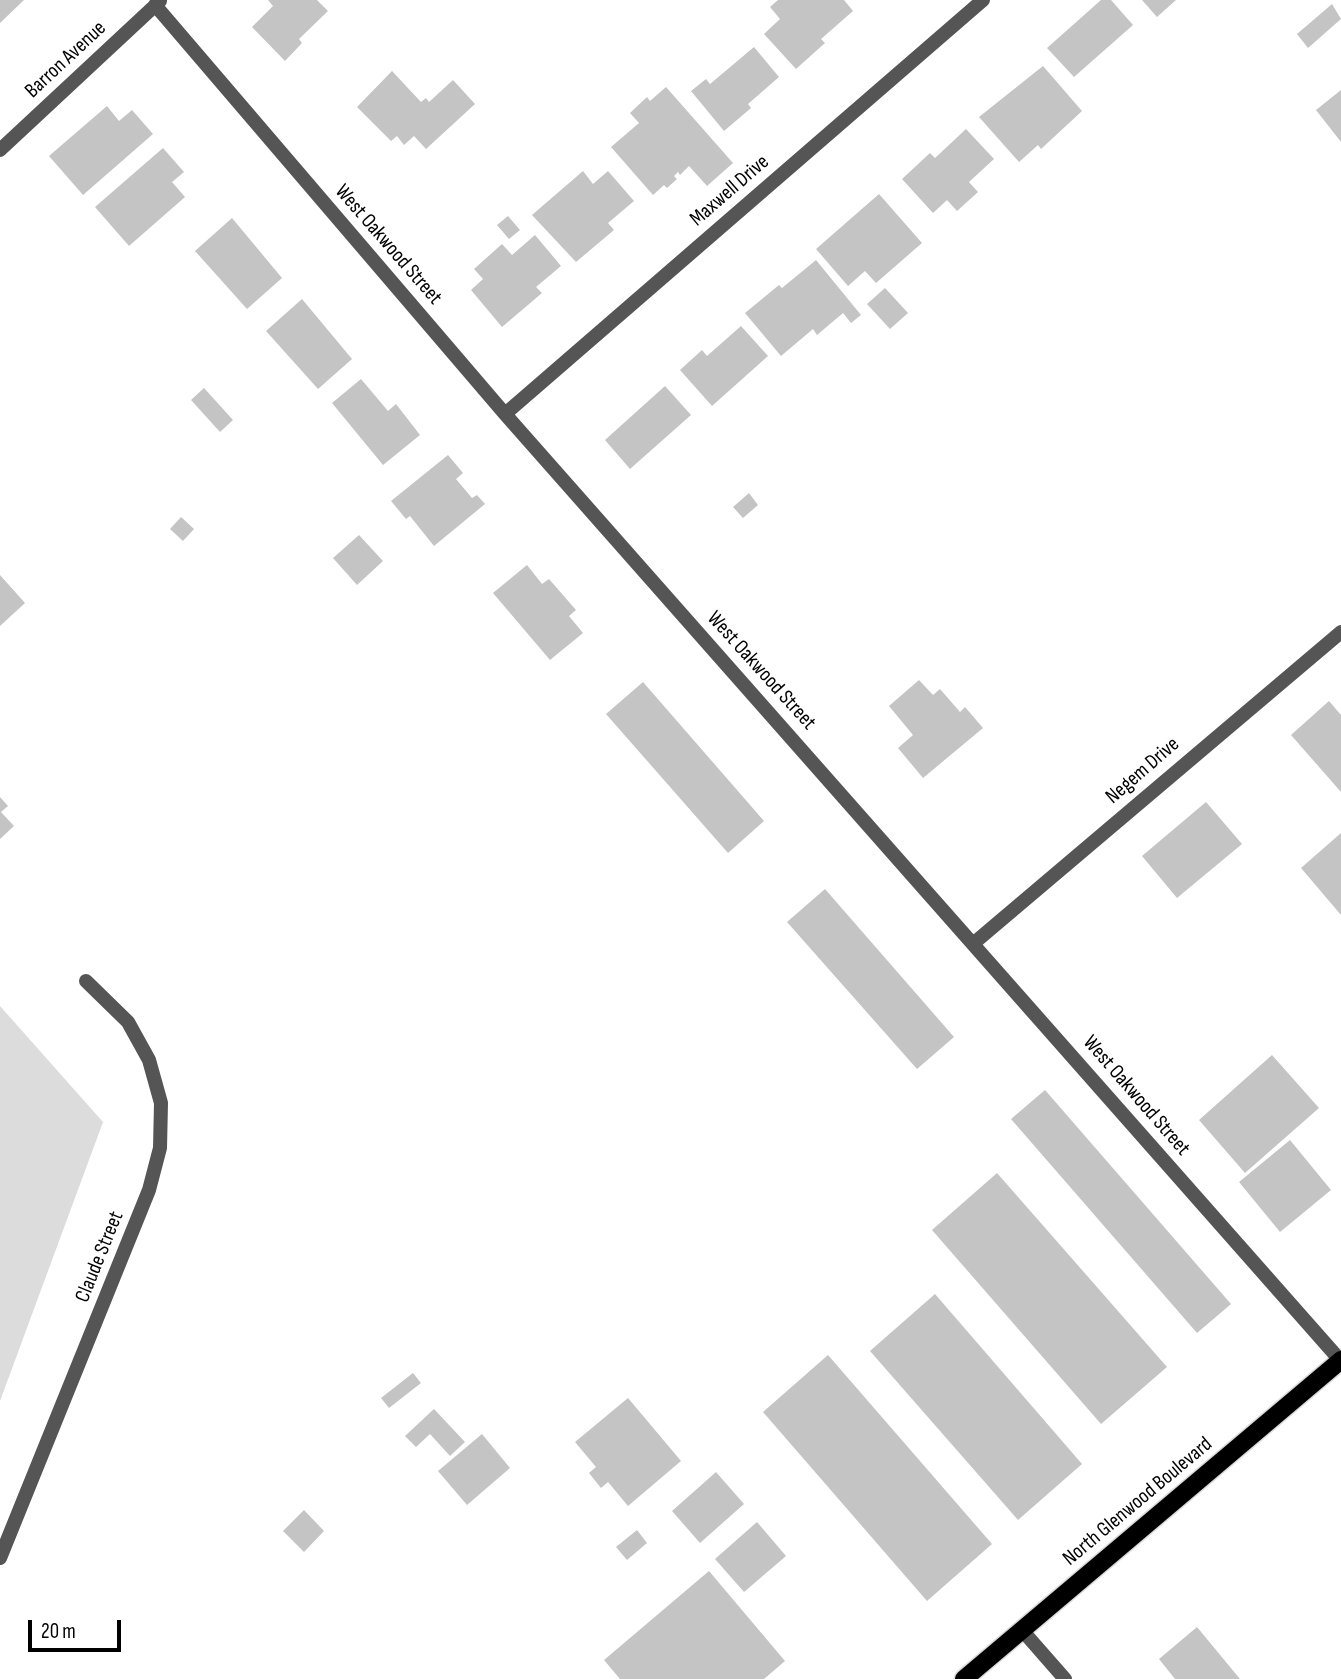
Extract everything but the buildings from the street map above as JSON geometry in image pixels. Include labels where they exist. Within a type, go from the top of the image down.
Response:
[{"type":"main road","name":"North Glenwood Boulevard","points":[[964,1679],[1341,1360]]},
{"type":"street","name":"Maxwell Drive","points":[[505,414],[983,0]]},
{"type":"street","name":"West Oakwood Street","points":[[158,3],[505,414],[1341,1360]]},
{"type":"street","name":"Barron Avenue","points":[[0,150],[158,3]]},
{"type":"street","name":"Negem Drive","points":[[974,943],[1341,632]]},
{"type":"street","name":"Claude Street","points":[[0,1558],[149,1190],[160,1148],[161,1103],[149,1060],[128,1021],[86,981]]},
{"type":"street","points":[[1023,1630],[1065,1679]]},
{"type":"shaded area","points":[[0,1006],[103,1122],[0,1401]]}]
